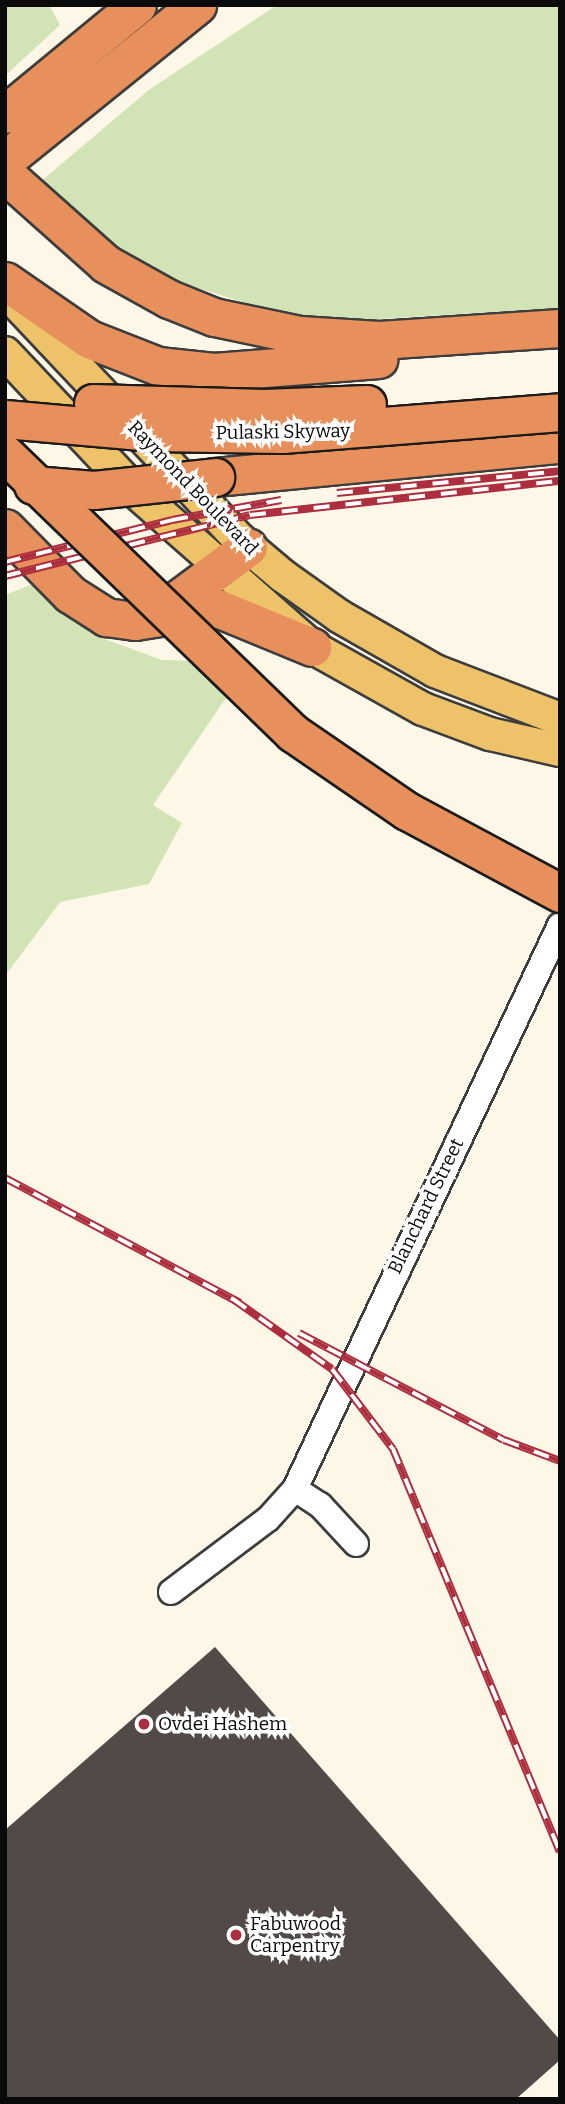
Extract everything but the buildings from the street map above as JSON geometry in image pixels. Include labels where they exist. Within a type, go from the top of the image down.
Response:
[{"type":"highway","points":[[5,160],[18,118],[136,5]]},
{"type":"highway","points":[[18,118],[197,5]]},
{"type":"highway","points":[[5,174],[106,264],[169,299],[214,317],[300,335],[379,340],[560,328]]},
{"type":"highway","points":[[5,281],[106,348],[149,363],[195,371],[288,368],[560,337]]},
{"type":"highway","name":"Pulaski Skyway","points":[[5,396],[264,408],[560,391]]},
{"type":"highway","name":"Pulaski Skyway","points":[[5,419],[152,432],[282,434],[560,412]]},
{"type":"highway","points":[[5,476],[63,490],[560,444]]},
{"type":"highway","points":[[5,454],[293,733],[407,811],[560,893]]},
{"type":"highway","points":[[5,527],[88,608],[115,620],[143,620],[217,608],[312,647]]},
{"type":"highway","points":[[143,620],[221,571],[248,547]]},
{"type":"main road","name":"Raymond Boulevard","points":[[5,291],[248,547],[321,604],[397,650],[475,689],[560,719]]},
{"type":"main road","name":"Raymond Boulevard","points":[[5,354],[135,491],[221,571],[312,647],[423,709],[490,734],[560,750]]},
{"type":"street","name":"Blanchard Street","points":[[171,1592],[268,1519],[295,1489],[560,925]]},
{"type":"street","points":[[295,1489],[320,1506],[356,1544]]},
{"type":"green space","points":[[5,5],[49,5],[60,25],[5,76]]},
{"type":"green space","points":[[277,5],[560,5],[560,308],[309,323],[138,269],[40,182],[150,89]]},
{"type":"green space","points":[[43,580],[96,636],[162,660],[199,661],[230,692],[153,805],[182,823],[149,884],[60,902],[5,976],[5,595]]},
{"type":"railway","points":[[337,493],[560,471]]},
{"type":"railway","points":[[5,576],[250,515],[560,481]]},
{"type":"railway","points":[[5,562],[172,520],[281,500]]},
{"type":"railway","points":[[5,1178],[240,1303]]},
{"type":"railway","points":[[233,1299],[332,1369],[393,1449],[560,1852]]},
{"type":"railway","points":[[299,1333],[504,1440],[560,1461]]},
{"type":"place","name":"Ovdei Hashem","points":[[144,1724]]},
{"type":"place","name":"Fabuwood Carpentry","points":[[236,1935]]}]
